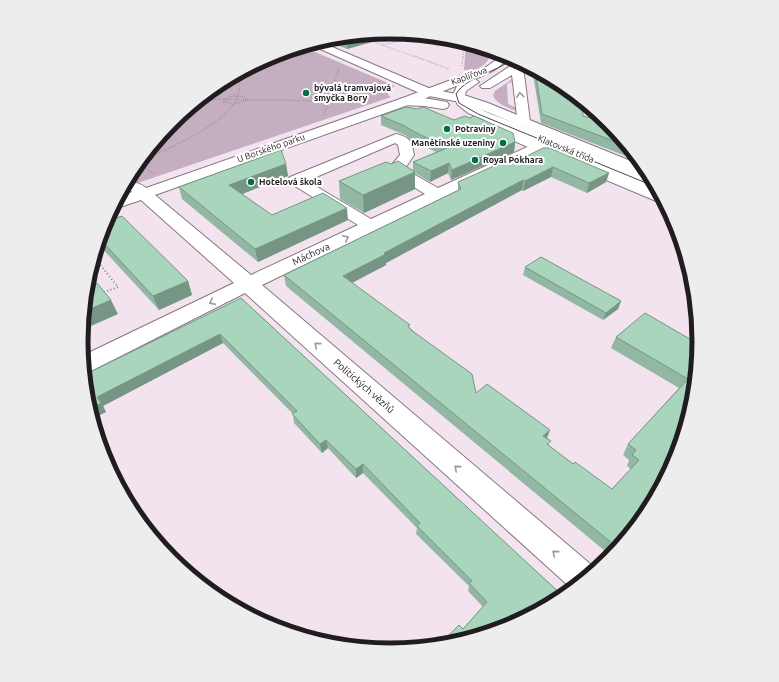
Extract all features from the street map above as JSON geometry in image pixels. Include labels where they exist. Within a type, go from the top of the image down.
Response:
[{"type":"street","name":"Klatovská třída","points":[[322,47],[416,86],[433,96],[522,122],[638,169]]},
{"type":"street","name":"Kaplířova","points":[[433,96],[444,85],[490,69],[501,60]]},
{"type":"street","name":"Kaplířova","points":[[457,100],[464,86],[513,66]]},
{"type":"street","name":"Kaplířova","points":[[480,91],[514,66]]},
{"type":"street","points":[[517,67],[522,122]]},
{"type":"street","points":[[404,102],[413,93],[416,86],[444,85]]},
{"type":"street","points":[[404,102],[434,103],[457,100],[480,91]]},
{"type":"street","points":[[480,91],[478,98],[481,109]]},
{"type":"street","name":"Klatovská třída","points":[[433,96],[457,100],[467,106],[481,109],[646,181]]},
{"type":"street","name":"U Borského parku","points":[[123,199],[139,190],[404,102],[433,96]]},
{"type":"street","name":"Klatovská třída","points":[[457,100],[470,117],[653,194]]},
{"type":"street","points":[[371,226],[295,180],[396,138],[405,143],[407,155],[398,167],[403,174],[436,194]]},
{"type":"street","name":"Máchova","points":[[88,362],[436,194],[539,146]]},
{"type":"street","name":"Politických vězňů","points":[[139,190],[580,575]]},
{"type":"path","points":[[369,40],[448,69]]},
{"type":"path","points":[[382,45],[404,40]]},
{"type":"path","points":[[463,70],[464,48]]},
{"type":"path","points":[[324,115],[330,101],[341,63]]},
{"type":"path","points":[[150,157],[172,147],[220,118],[238,96],[239,79]]},
{"type":"path","points":[[224,100],[230,96],[244,96],[247,100]]},
{"type":"path","points":[[208,99],[330,101]]},
{"type":"path","points":[[224,100],[225,103],[233,104],[242,103],[247,100]]},
{"type":"path","points":[[144,166],[159,178]]},
{"type":"path","points":[[98,262],[118,286],[98,295]]},
{"type":"shaded area","points":[[466,49],[490,56],[486,63],[482,66],[474,70],[464,70]]},
{"type":"shaded area","points":[[315,52],[395,86],[388,92],[388,95],[391,97],[131,185],[138,173],[162,142],[176,127],[206,101],[239,79],[292,55]]},
{"type":"shaded area","points":[[514,78],[514,83],[511,82],[507,84],[508,104],[519,109],[519,112],[500,104],[493,95],[495,91]]},
{"type":"building","points":[[536,77],[573,101],[583,109],[583,116],[595,119],[617,142],[542,114]]},
{"type":"building","points":[[406,107],[417,109],[423,107],[454,120],[465,116],[470,118],[474,116],[513,133],[515,142],[452,170],[449,163],[431,171],[413,162],[447,148],[405,126],[381,116]]},
{"type":"building","points":[[543,148],[550,148],[609,173],[589,183],[553,167],[525,181],[523,180],[343,276],[410,325],[408,326],[411,330],[472,374],[476,393],[487,384],[550,430],[543,436],[551,441],[547,444],[573,464],[575,462],[612,489],[639,460],[632,455],[636,450],[628,444],[688,379],[616,337],[645,313],[692,340],[686,400],[669,457],[641,509],[613,544],[284,275],[461,189],[458,182],[518,155],[519,160]]},
{"type":"building","points":[[281,150],[286,164],[229,185],[272,215],[323,193],[347,208],[255,249],[179,187]]},
{"type":"building","points":[[398,161],[415,172],[363,195],[339,181],[386,162],[391,164]]},
{"type":"building","points":[[122,216],[188,281],[153,296],[104,244],[113,219]]},
{"type":"building","points":[[541,257],[621,301],[606,313],[525,267]]},
{"type":"building","points":[[97,283],[111,300],[89,309],[90,302],[93,285]]},
{"type":"building","points":[[241,298],[558,591],[540,603],[505,620],[468,633],[447,637],[459,625],[463,629],[487,602],[469,583],[472,581],[417,526],[420,523],[363,464],[356,469],[326,440],[320,444],[292,414],[297,411],[220,334],[97,397],[101,403],[95,406],[89,372]]},
{"type":"tram line","points":[[506,63],[467,83],[461,88],[456,94],[459,103],[478,114],[647,183]]},
{"type":"place","name":"bývalá tramvajová smyčka Bory","points":[[306,93]]},
{"type":"place","name":"Potraviny","points":[[447,129]]},
{"type":"place","name":"Manětínské uzeniny","points":[[503,143]]},
{"type":"place","name":"Royal Pokhara","points":[[475,160]]},
{"type":"place","name":"Hotelová škola","points":[[251,182]]}]
